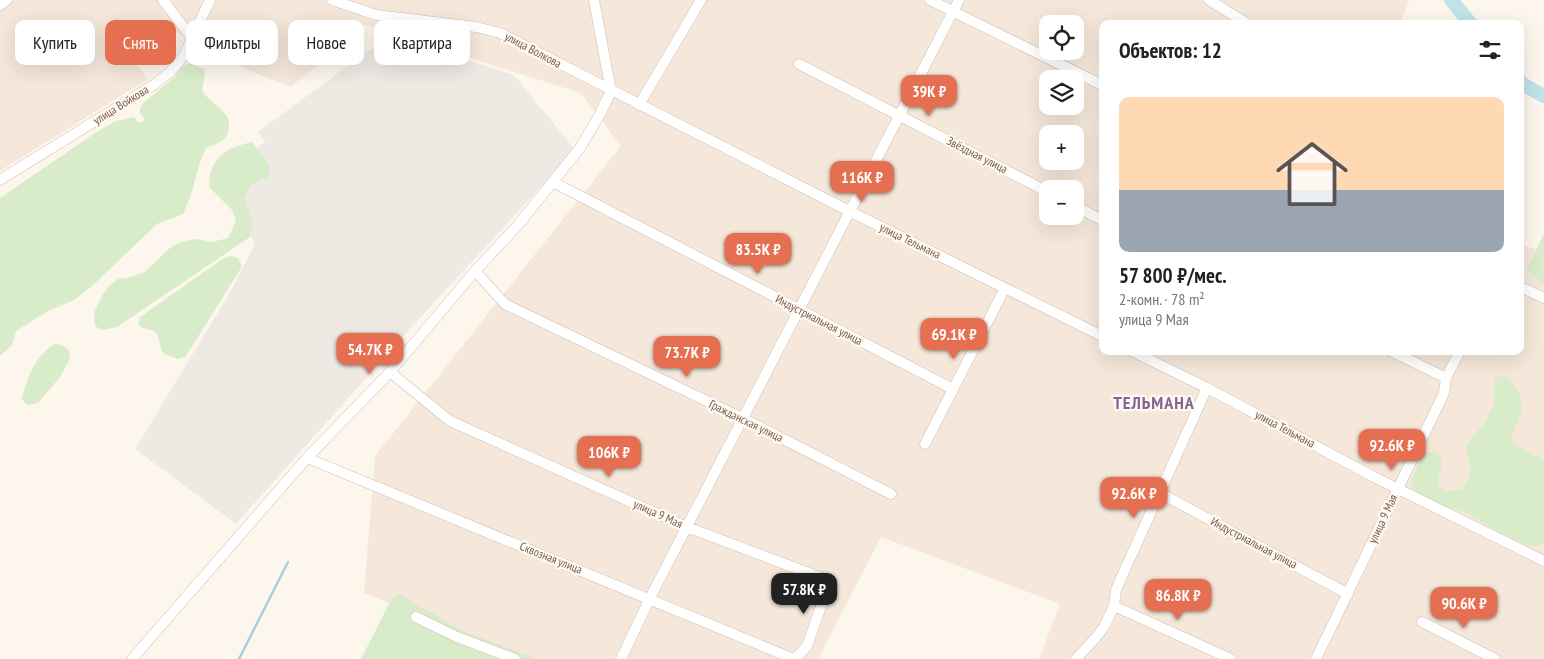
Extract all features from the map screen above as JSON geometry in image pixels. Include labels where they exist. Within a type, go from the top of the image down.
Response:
[{"type":"street","points":[[0,5],[7,0]]},
{"type":"street","points":[[163,0],[186,30]]},
{"type":"street","name":"улица Войкова","points":[[201,20],[210,0]]},
{"type":"street","name":"улица Волкова","points":[[333,0],[376,15],[476,27],[500,32],[611,90]]},
{"type":"street","points":[[132,659],[307,458],[390,372],[475,271],[518,225],[584,142],[611,90],[594,0]]},
{"type":"street","points":[[639,105],[702,0]]},
{"type":"street","points":[[930,0],[1099,84]]},
{"type":"street","points":[[621,659],[686,527],[959,0]]},
{"type":"street","points":[[1209,0],[1242,20]]},
{"type":"street","name":"улица Войкова","points":[[0,180],[155,84],[170,72],[186,51]]},
{"type":"street","name":"Звёздная улица","points":[[799,64],[1039,187]]},
{"type":"street","name":"улица Тельмана","points":[[611,90],[849,211],[1099,335]]},
{"type":"street","name":"Индустриальная улица","points":[[553,182],[953,389]]},
{"type":"street","points":[[1084,211],[1099,218]]},
{"type":"street","name":"Гражданская улица","points":[[475,271],[505,304],[742,418],[891,494]]},
{"type":"street","points":[[925,444],[1005,288]]},
{"type":"street","points":[[1524,289],[1544,298]]},
{"type":"street","name":"улица Тельмана","points":[[1140,355],[1544,561]]},
{"type":"street","points":[[1399,355],[1446,378]]},
{"type":"street","name":"улица 9 Мая","points":[[1316,659],[1444,393],[1446,378],[1458,355]]},
{"type":"street","name":"улица 9 Мая","points":[[390,372],[450,420],[686,527],[830,581],[806,646],[794,659]]},
{"type":"street","points":[[1076,659],[1097,636],[1114,606],[1116,590],[1206,388]]},
{"type":"street","name":"Сквозная улица","points":[[307,458],[794,659]]},
{"type":"street","name":"Индустриальная улица","points":[[1160,493],[1348,594]]},
{"type":"street","points":[[1114,606],[1231,659]]},
{"type":"street","points":[[416,617],[457,637],[515,659]]},
{"type":"street","points":[[1422,622],[1495,659]]},
{"type":"shaded area","points":[[0,0],[1409,0],[1402,20],[1099,20],[1099,355],[1524,355],[1524,245],[1544,253],[1544,659],[1039,659],[1060,604],[881,537],[818,659],[527,659],[364,593],[375,456],[621,146],[581,93],[470,58],[470,20],[374,20],[374,28],[364,26],[364,20],[288,20],[288,65],[317,65],[291,87],[245,69],[240,65],[278,65],[278,20],[186,20],[186,36],[182,36],[176,31],[176,20],[105,20],[105,65],[137,65],[148,79],[0,171]]},
{"type":"shaded area","points":[[374,47],[374,65],[470,65],[470,61],[514,75],[575,150],[418,320],[236,524],[135,449],[228,296],[255,244],[220,175],[265,142],[258,132],[349,65],[364,65],[364,54]]},
{"type":"green space","points":[[186,64],[194,65],[204,69],[202,90],[227,116],[229,122],[225,138],[206,148],[183,214],[157,224],[92,286],[74,300],[48,311],[16,331],[12,345],[0,356],[0,198],[95,133],[116,121],[134,117],[139,123],[145,120],[140,113],[143,103],[175,77],[181,67]]},
{"type":"green space","points":[[252,142],[269,165],[269,177],[253,183],[244,198],[253,224],[250,237],[117,327],[102,330],[95,326],[94,313],[102,296],[109,286],[118,279],[132,277],[146,271],[170,248],[180,242],[196,239],[212,242],[228,238],[236,221],[232,210],[209,187],[212,169],[220,156],[227,151],[242,144]]},
{"type":"green space","points":[[1544,233],[1544,285],[1527,270]]},
{"type":"green space","points":[[231,256],[238,258],[241,268],[186,356],[178,359],[163,353],[155,332],[138,325],[140,317],[224,258]]},
{"type":"green space","points":[[54,344],[66,348],[69,351],[70,359],[60,377],[38,403],[27,405],[22,399],[29,375],[37,361]]},
{"type":"green space","points":[[1505,376],[1522,399],[1521,411],[1511,438],[1517,446],[1544,460],[1544,544],[1532,547],[1507,536],[1459,509],[1448,508],[1416,492],[1412,486],[1413,477],[1423,453],[1432,452],[1437,453],[1443,459],[1437,485],[1447,491],[1462,489],[1470,474],[1469,459],[1465,447],[1484,423],[1494,405],[1494,378]]},
{"type":"green space","points":[[399,594],[461,630],[538,659],[361,659],[392,598]]},
{"type":"waterway","points":[[1451,0],[1468,20]]},
{"type":"waterway","points":[[1524,85],[1544,96]]},
{"type":"waterway","points":[[239,659],[288,562]]},
{"type":"district","name":"ТЕЛЬМАНА","points":[[1154,403]]}]
